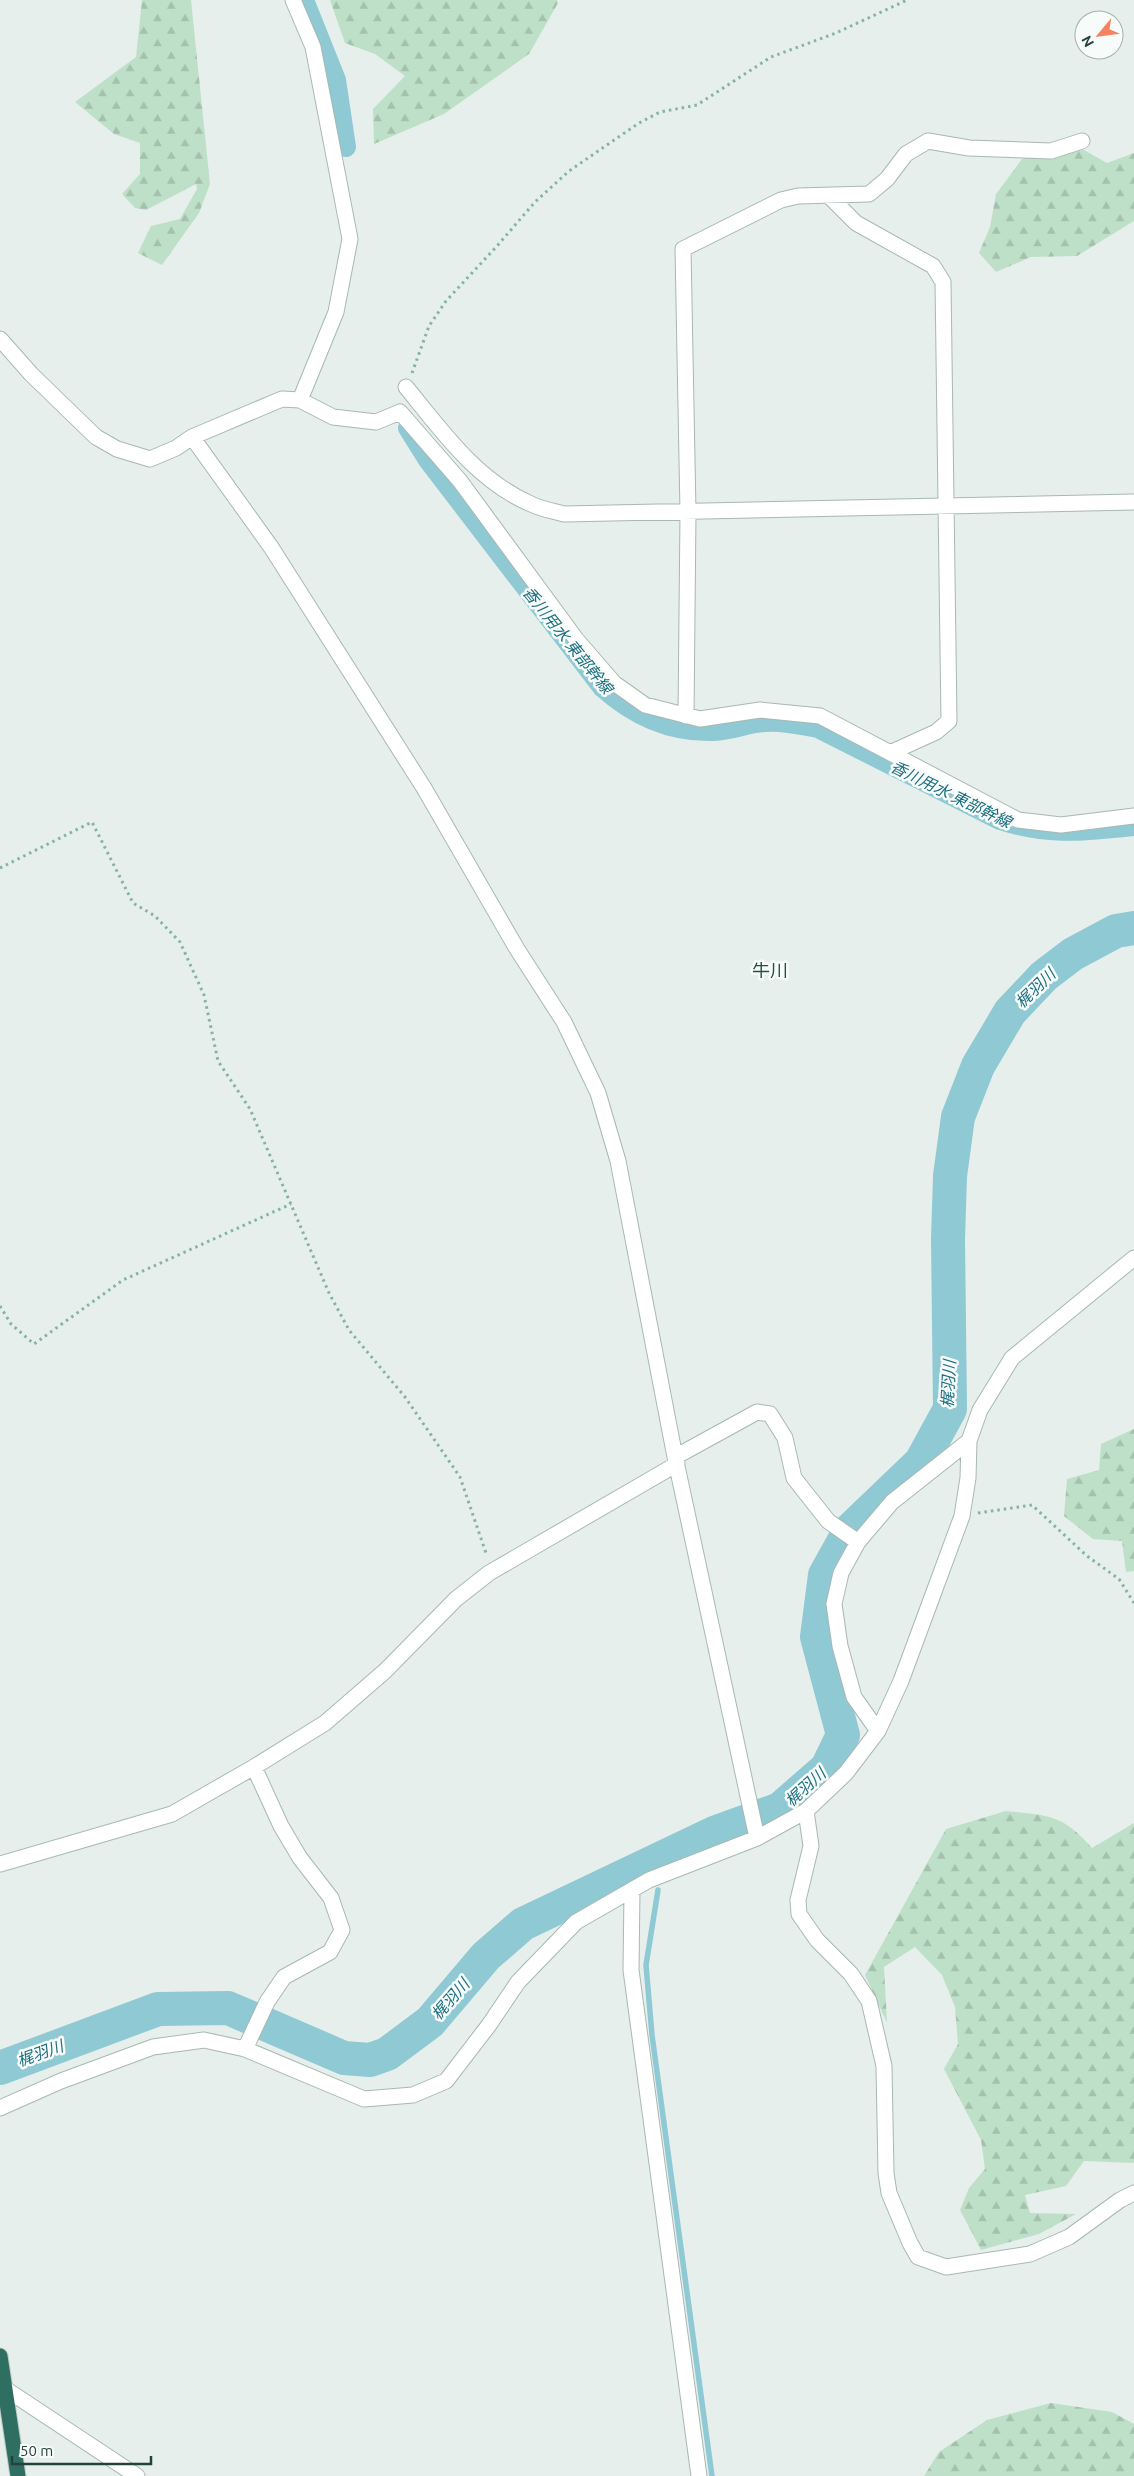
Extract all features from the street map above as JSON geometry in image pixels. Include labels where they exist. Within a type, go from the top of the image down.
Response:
[{"type":"highway","points":[[0,2356],[18,2476]]},
{"type":"street","points":[[292,0],[314,47],[350,239],[336,312],[300,400]]},
{"type":"street","points":[[686,716],[688,512],[683,249],[781,200],[798,196],[869,194],[887,179],[906,154],[928,142],[968,148],[1051,151],[1082,141]]},
{"type":"street","points":[[829,196],[856,223],[932,266],[943,282],[949,722],[936,732],[892,752]]},
{"type":"street","points":[[0,339],[31,374],[96,437],[117,449],[150,459],[176,448],[192,437],[282,399],[300,400],[333,417],[376,422],[400,412],[460,482],[576,639],[614,683],[645,705],[700,719],[760,710],[820,716],[892,752],[1018,820],[1061,826],[1134,816]]},
{"type":"street","points":[[406,387],[461,454],[503,489],[532,504],[564,514],[1134,502]]},
{"type":"street","points":[[192,437],[271,547],[424,788],[517,949],[564,1022],[598,1093],[618,1161],[676,1461],[755,1834]]},
{"type":"street","points":[[0,2108],[61,2081],[153,2047],[204,2040],[246,2043],[364,2099],[414,2095],[446,2081],[489,2025],[518,1982],[576,1922],[649,1880],[806,1811],[846,1773],[878,1731],[901,1681],[962,1516],[968,1478],[969,1441],[980,1410],[1012,1358],[1134,1258]]},
{"type":"street","points":[[0,1864],[172,1814],[254,1767],[325,1723],[385,1670],[456,1599],[492,1571],[757,1412],[770,1414],[785,1438],[794,1478],[808,1499],[828,1521],[856,1541]]},
{"type":"street","points":[[878,1731],[854,1697],[840,1646],[834,1604],[841,1573],[856,1541],[892,1502],[969,1441]]},
{"type":"street","points":[[246,2043],[266,2002],[284,1977],[330,1952],[342,1930],[331,1898],[300,1858],[281,1826],[254,1767]]},
{"type":"street","points":[[806,1811],[811,1846],[798,1900],[799,1914],[817,1940],[851,1974],[869,2001],[884,2066],[886,2173],[889,2193],[910,2243],[918,2257],[946,2267],[1030,2254],[1070,2236],[1120,2200],[1134,2193]]},
{"type":"street","points":[[632,1890],[631,1970],[699,2476]]},
{"type":"street","points":[[4,2388],[137,2476]]},
{"type":"path","points":[[406,387],[429,326],[446,300],[497,246],[534,202],[569,171],[639,123],[660,112],[697,105],[772,57],[836,33],[907,0]]},
{"type":"path","points":[[0,868],[92,822],[133,904],[155,916],[180,942],[204,995],[218,1060],[250,1109],[329,1293],[349,1330],[405,1397],[460,1477],[492,1571]]},
{"type":"path","points":[[0,1306],[11,1324],[34,1344],[123,1280],[291,1204]]},
{"type":"path","points":[[962,1516],[1032,1505],[1087,1556],[1119,1579],[1134,1603]]},
{"type":"green space","points":[[142,0],[191,0],[210,184],[199,213],[162,265],[138,253],[151,226],[180,219],[197,189],[196,184],[146,210],[135,208],[122,194],[140,174],[140,143],[114,134],[75,102],[136,57]]},
{"type":"green space","points":[[330,0],[557,0],[558,3],[529,54],[444,114],[374,144],[373,109],[405,76],[375,54],[345,43]]},
{"type":"green space","points":[[1084,150],[1107,163],[1134,153],[1134,221],[1077,256],[1031,257],[996,272],[979,253],[990,227],[996,194],[1022,159]]},
{"type":"green space","points":[[1134,1429],[1134,1571],[1126,1572],[1122,1541],[1093,1539],[1064,1516],[1067,1479],[1099,1470],[1101,1444]]},
{"type":"green space","points":[[1006,1811],[1054,1819],[1072,1829],[1092,1848],[1134,1823],[1134,2163],[1084,2161],[1066,2186],[1025,2195],[1030,2213],[1076,2214],[1039,2234],[981,2250],[960,2210],[969,2188],[985,2169],[981,2140],[944,2069],[958,2044],[955,2007],[942,1975],[915,1947],[884,1967],[887,2023],[865,1975],[946,1829]]},
{"type":"green space","points":[[1051,2403],[1112,2412],[1134,2424],[1134,2476],[924,2476],[939,2452],[987,2420]]},
{"type":"waterway","name":"香川用水 東部幹線","points":[[304,0],[336,80],[346,147]]},
{"type":"waterway","name":"香川用水 東部幹線","points":[[408,428],[428,460],[602,687],[626,706],[652,720],[696,731],[719,731],[771,722],[791,723],[818,728],[1000,820],[1018,825],[1066,831],[1134,826]]},
{"type":"waterway","name":"梶羽川","points":[[0,2068],[158,2009],[228,2008],[344,2058],[370,2060],[387,2054],[430,2022],[486,1956],[523,1924],[714,1833],[780,1809],[827,1768],[843,1735],[817,1637],[825,1575],[850,1530],[921,1462],[950,1409],[948,1239],[950,1176],[958,1117],[978,1066],[1010,1012],[1044,976],[1073,954],[1116,931],[1134,928]]},
{"type":"waterway","points":[[658,1890],[646,1965],[652,2035],[712,2476]]},
{"type":"district","name":"牛川","points":[[770,971]]}]
